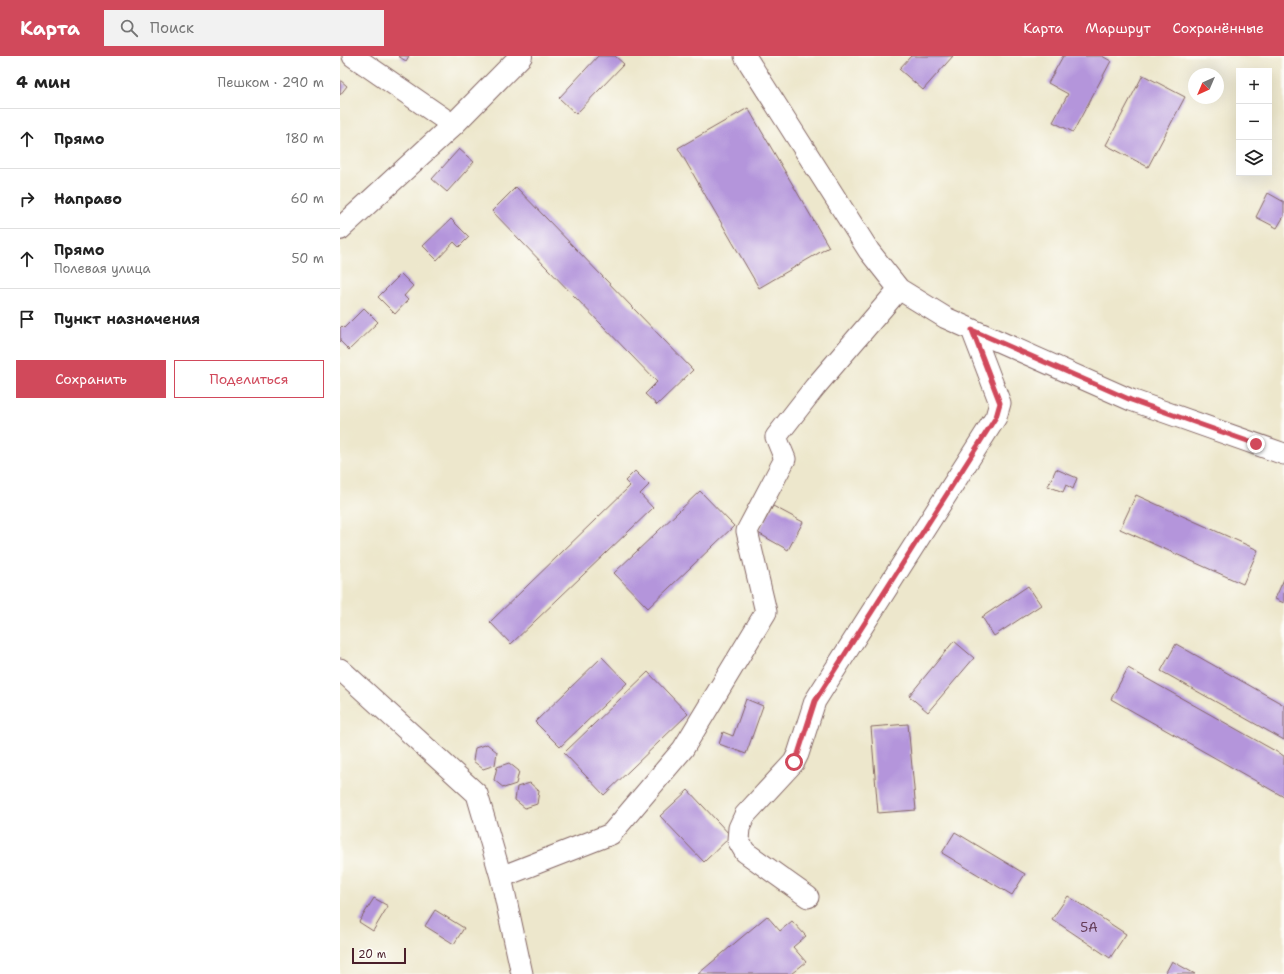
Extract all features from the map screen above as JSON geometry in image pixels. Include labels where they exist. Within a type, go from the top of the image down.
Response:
[{"type":"street","points":[[353,56],[453,125]]},
{"type":"street","points":[[340,229],[453,125],[521,56]]},
{"type":"street","points":[[745,56],[869,251],[899,289],[946,318],[1131,400],[1284,454]]},
{"type":"street","points":[[501,877],[611,834],[682,749],[766,612],[747,531],[785,459],[776,437],[815,387],[899,289]]},
{"type":"street","points":[[808,897],[745,852],[738,840],[739,828],[745,815],[794,762],[815,701],[996,417],[1000,403],[972,330]]},
{"type":"street","points":[[340,669],[477,794],[501,877],[522,974]]},
{"type":"building","points":[[398,56],[409,56],[406,61]]},
{"type":"building","points":[[598,56],[615,56],[624,64],[576,114],[559,98]]},
{"type":"building","points":[[911,56],[953,56],[923,90],[899,69]]},
{"type":"building","points":[[1063,56],[1102,56],[1111,61],[1073,132],[1053,122],[1068,94],[1048,83]]},
{"type":"building","points":[[1143,75],[1185,97],[1148,167],[1106,145]]},
{"type":"building","points":[[340,80],[347,86],[340,95]]},
{"type":"building","points":[[748,108],[829,247],[759,288],[678,148]]},
{"type":"building","points":[[459,149],[474,162],[447,192],[432,179]]},
{"type":"building","points":[[516,187],[693,370],[657,405],[645,394],[657,382],[492,211]]},
{"type":"building","points":[[1268,193],[1284,202],[1284,216],[1277,228],[1256,217]]},
{"type":"building","points":[[451,219],[469,237],[459,247],[454,242],[437,260],[423,246]]},
{"type":"building","points":[[401,274],[413,286],[404,296],[408,300],[395,314],[378,297]]},
{"type":"building","points":[[364,308],[378,322],[349,350],[340,341],[340,328],[342,326],[344,328]]},
{"type":"building","points":[[1056,469],[1077,478],[1073,489],[1066,485],[1063,492],[1048,486]]},
{"type":"building","points":[[635,471],[649,485],[640,494],[653,508],[511,644],[490,622],[630,486],[625,481]]},
{"type":"building","points":[[700,491],[734,526],[648,608],[614,573]]},
{"type":"building","points":[[1136,495],[1258,550],[1243,584],[1120,529]]},
{"type":"building","points":[[773,506],[803,522],[788,550],[758,533]]},
{"type":"building","points":[[1284,579],[1284,603],[1275,599]]},
{"type":"building","points":[[1028,586],[1041,605],[994,636],[982,617]]},
{"type":"building","points":[[954,641],[974,658],[928,712],[909,696]]},
{"type":"building","points":[[1176,644],[1284,705],[1284,740],[1161,671]]},
{"type":"building","points":[[602,657],[627,683],[560,747],[535,722]]},
{"type":"building","points":[[1128,668],[1284,756],[1284,797],[1111,699]]},
{"type":"building","points":[[648,672],[688,714],[604,795],[564,753]]},
{"type":"building","points":[[746,699],[763,706],[746,754],[719,744],[723,732],[733,736]]},
{"type":"building","points":[[908,724],[916,810],[878,813],[871,727]]},
{"type":"building","points":[[487,744],[497,752],[495,765],[483,769],[473,761],[475,748]]},
{"type":"building","points":[[509,763],[519,771],[516,784],[504,788],[494,780],[497,767]]},
{"type":"building","points":[[530,783],[539,791],[537,804],[525,808],[515,800],[517,787]]},
{"type":"building","points":[[688,790],[731,836],[704,862],[660,816]]},
{"type":"building","points":[[955,832],[1025,874],[1012,895],[942,853]]},
{"type":"building","points":[[1068,896],[1126,934],[1110,958],[1052,919]]},
{"type":"building","points":[[374,898],[388,906],[373,931],[359,922]]},
{"type":"building","points":[[435,910],[464,928],[454,944],[425,926]]},
{"type":"building","points":[[767,916],[780,931],[792,921],[806,936],[793,947],[806,962],[791,974],[698,974]]},
{"type":"building","points":[[1172,961],[1195,974],[1165,974]]},
{"type":"route","points":[[794,762],[815,701],[996,417],[1000,403],[972,330],[1131,400],[1256,444]]}]
